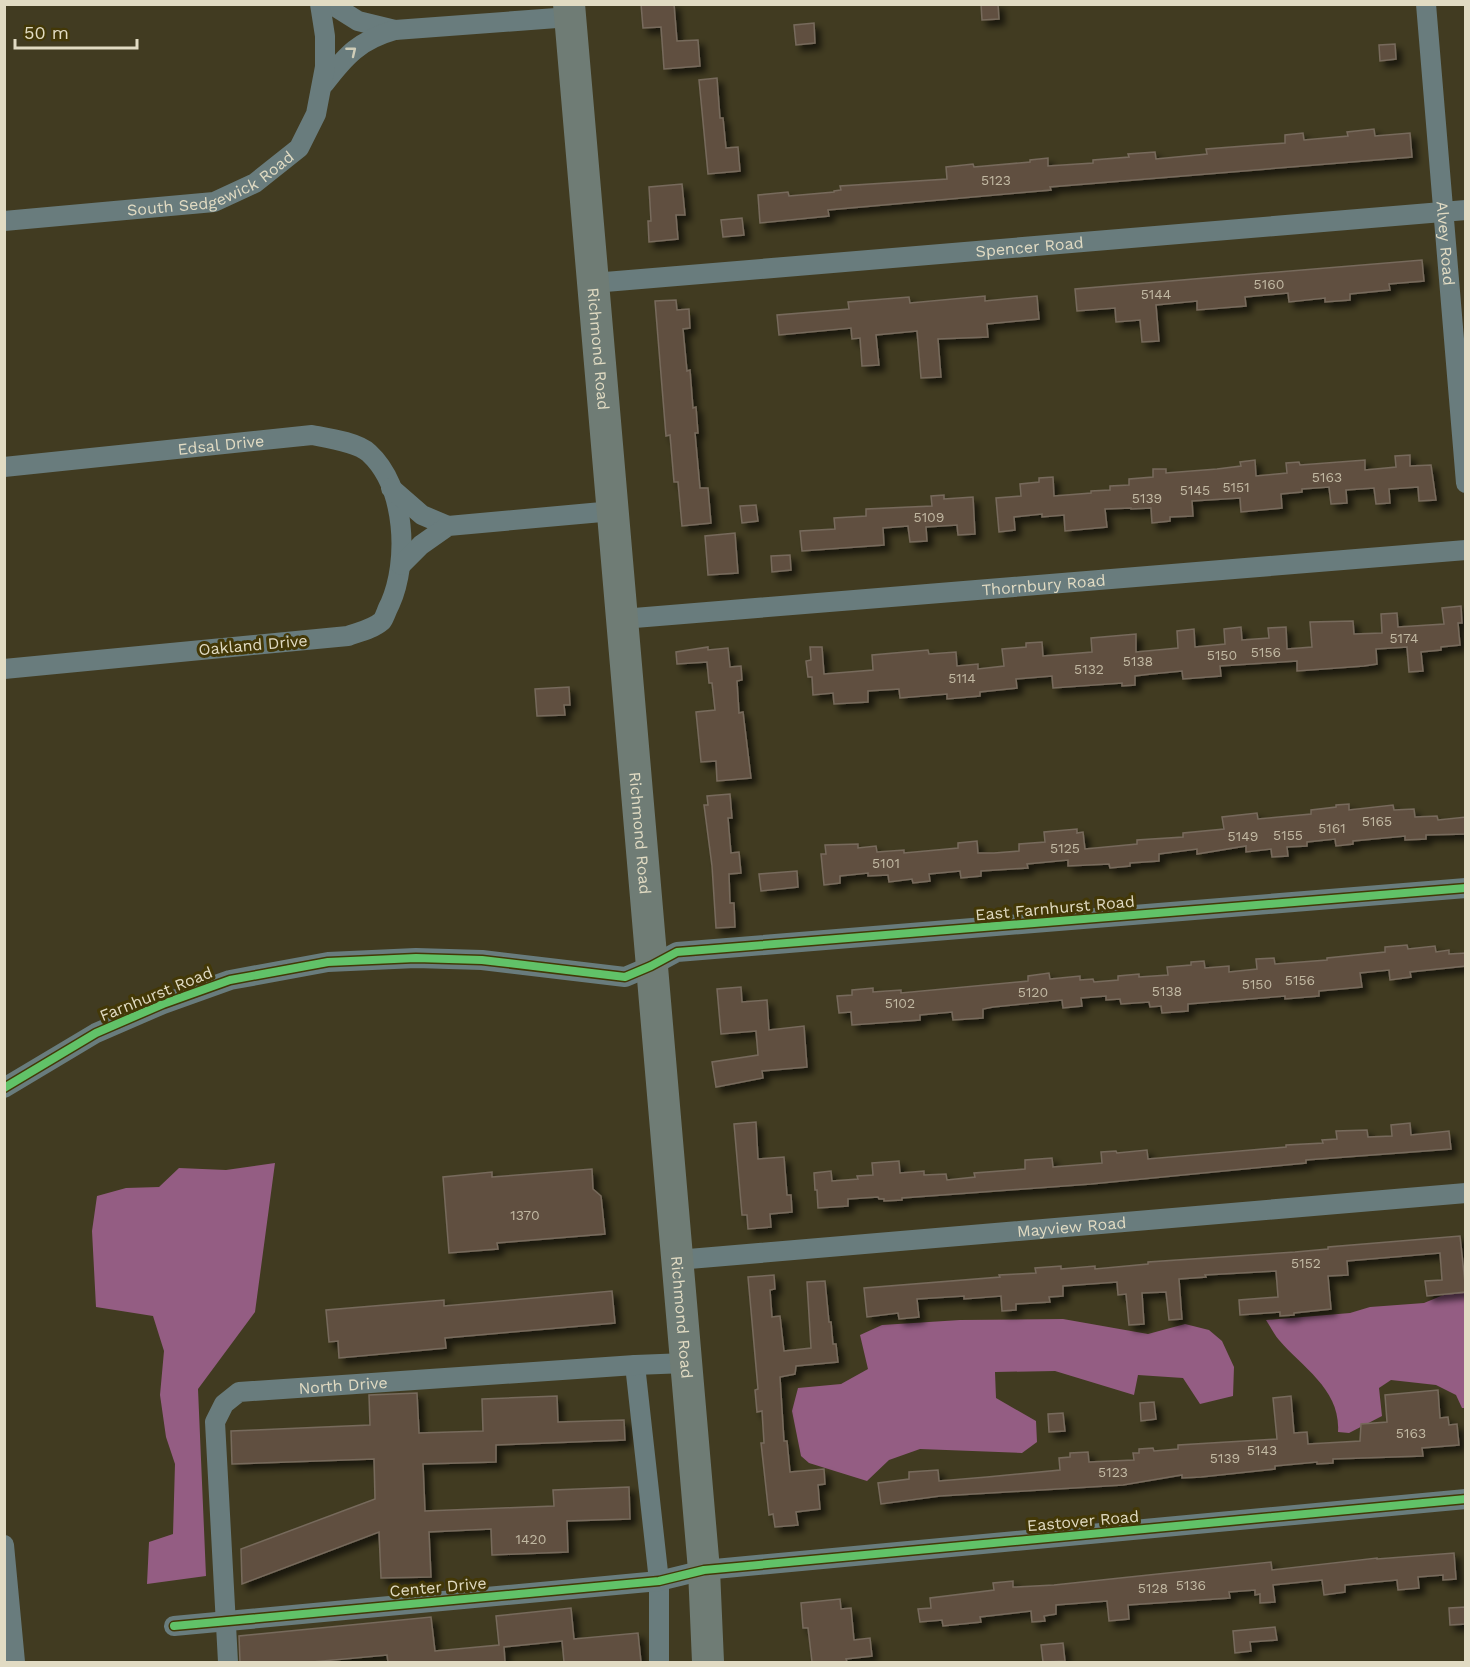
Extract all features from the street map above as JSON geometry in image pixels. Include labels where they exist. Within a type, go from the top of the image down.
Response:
[{"type":"main road","name":"Richmond Road","points":[[569,11],[704,1570],[708,1662]]},
{"type":"street","name":"South Sedgewick Road","points":[[4,221],[214,202],[255,183],[299,148],[316,114],[325,67],[325,36],[320,4]]},
{"type":"street","points":[[332,4],[358,21],[396,30]]},
{"type":"street","name":"Alvey Road","points":[[1426,4],[1466,483]]},
{"type":"street","points":[[321,89],[343,58],[377,35],[396,30],[569,11]]},
{"type":"street","name":"Spencer Road","points":[[593,284],[1466,210]]},
{"type":"street","name":"Edsal Drive","points":[[4,467],[312,435],[335,439],[368,452],[379,465],[391,488],[398,509]]},
{"type":"street","points":[[391,488],[422,515],[448,526],[613,511]]},
{"type":"street","name":"Oakland Drive","points":[[4,669],[348,636],[370,628],[382,620],[394,596],[401,565],[402,536],[398,509]]},
{"type":"street","points":[[401,565],[421,545],[448,526]]},
{"type":"street","name":"Thornbury Road","points":[[622,619],[1466,550]]},
{"type":"street","name":"East Farnhurst Road","points":[[651,966],[677,952],[1466,888]]},
{"type":"street","name":"Farnhurst Road","points":[[4,1088],[96,1033],[163,1004],[241,978],[328,962],[416,958],[482,960],[625,977],[651,966]]},
{"type":"street","name":"Mayview Road","points":[[677,1260],[1466,1193]]},
{"type":"street","name":"North Drive","points":[[228,1662],[215,1422],[224,1404],[239,1392],[686,1363]]},
{"type":"street","points":[[635,1365],[658,1581],[660,1662]]},
{"type":"street","name":"Eastover Road","points":[[704,1570],[1466,1499]]},
{"type":"street","points":[[4,1545],[15,1662]]},
{"type":"street","name":"Center Drive","points":[[174,1626],[658,1581],[704,1570]]},
{"type":"shaded area","points":[[275,1163],[255,1312],[198,1389],[206,1576],[147,1584],[149,1542],[173,1534],[175,1464],[166,1437],[160,1395],[164,1351],[153,1316],[96,1307],[92,1231],[97,1196],[126,1188],[159,1187],[179,1168],[226,1170]]},
{"type":"shaded area","points":[[1465,1286],[1465,1408],[1462,1408],[1456,1395],[1436,1385],[1391,1380],[1379,1388],[1382,1416],[1349,1433],[1338,1432],[1337,1417],[1327,1392],[1279,1340],[1266,1320],[1350,1313],[1370,1307],[1424,1303]]},
{"type":"shaded area","points":[[1063,1319],[1148,1334],[1185,1324],[1209,1330],[1222,1341],[1234,1367],[1233,1396],[1200,1404],[1183,1378],[1138,1375],[1134,1395],[1055,1371],[995,1372],[996,1398],[1036,1421],[1037,1442],[1022,1453],[920,1449],[889,1460],[867,1481],[809,1463],[801,1456],[792,1411],[798,1388],[841,1384],[868,1369],[860,1335],[882,1325],[960,1320]]},
{"type":"building","points":[[641,4],[674,4],[677,41],[698,40],[700,66],[664,69],[661,27],[643,28]]},
{"type":"building","points":[[981,4],[998,4],[999,19],[982,20]]},
{"type":"building","points":[[814,23],[815,43],[796,45],[794,25]]},
{"type":"building","points":[[1395,44],[1396,59],[1380,61],[1379,45]]},
{"type":"building","points":[[717,78],[720,118],[723,118],[726,148],[738,147],[740,171],[708,174],[699,80]]},
{"type":"building","points":[[1374,129],[1375,136],[1410,133],[1412,157],[1050,187],[1051,190],[828,210],[829,216],[760,223],[758,195],[788,192],[789,196],[834,192],[841,190],[840,186],[947,179],[946,167],[973,164],[974,167],[1048,158],[1048,166],[1093,163],[1093,160],[1155,152],[1156,159],[1207,154],[1206,149],[1285,143],[1285,135],[1303,133],[1304,140],[1348,136],[1347,132]]},
{"type":"building","points":[[682,184],[685,215],[676,215],[678,239],[649,242],[648,221],[651,221],[649,187]]},
{"type":"building","points":[[742,218],[744,235],[723,237],[721,220]]},
{"type":"building","points":[[1422,260],[1424,281],[1389,284],[1390,290],[1350,294],[1350,300],[1325,302],[1325,298],[1289,302],[1288,293],[1245,297],[1246,306],[1197,310],[1197,301],[1156,305],[1159,341],[1142,342],[1140,320],[1116,322],[1115,308],[1077,311],[1075,289]]},
{"type":"building","points":[[985,296],[985,301],[1037,296],[1039,319],[987,324],[988,337],[938,339],[941,377],[921,378],[917,331],[876,335],[879,365],[862,366],[860,338],[852,339],[851,328],[779,335],[777,315],[849,309],[848,302],[909,297],[910,303]]},
{"type":"building","points":[[676,300],[677,310],[689,309],[690,328],[683,329],[687,371],[690,370],[693,408],[696,407],[698,433],[695,433],[700,488],[708,488],[711,523],[682,526],[678,482],[674,482],[670,435],[666,436],[655,301]]},
{"type":"building","points":[[1410,455],[1410,466],[1431,465],[1436,500],[1419,501],[1418,487],[1389,489],[1390,503],[1376,504],[1374,488],[1346,490],[1347,503],[1331,504],[1329,487],[1302,489],[1302,492],[1281,494],[1282,508],[1241,512],[1240,498],[1192,501],[1193,516],[1170,517],[1170,521],[1152,523],[1151,508],[1105,509],[1107,527],[1065,531],[1064,515],[1042,517],[1042,514],[1014,517],[1015,530],[999,532],[996,498],[1021,496],[1020,484],[1039,482],[1039,478],[1053,477],[1054,496],[1091,493],[1091,491],[1110,490],[1110,486],[1129,485],[1129,479],[1153,477],[1153,469],[1166,469],[1166,473],[1217,469],[1241,466],[1240,462],[1255,460],[1256,476],[1287,473],[1286,463],[1299,462],[1300,465],[1365,460],[1365,470],[1396,467],[1395,456]]},
{"type":"building","points":[[944,495],[944,499],[973,497],[975,534],[958,535],[957,525],[926,527],[927,541],[910,542],[908,526],[883,528],[884,545],[802,551],[800,531],[835,529],[834,518],[866,516],[866,509],[932,506],[931,496]]},
{"type":"building","points":[[756,505],[758,521],[742,523],[740,506]]},
{"type":"building","points":[[735,533],[738,573],[708,575],[705,536]]},
{"type":"building","points":[[790,555],[791,570],[772,572],[771,556]]},
{"type":"building","points":[[1461,606],[1462,623],[1458,623],[1460,645],[1421,652],[1423,671],[1409,672],[1407,647],[1376,649],[1377,664],[1364,666],[1297,671],[1297,661],[1220,666],[1221,676],[1183,679],[1182,671],[1151,674],[1135,676],[1135,685],[1122,686],[1122,683],[1053,688],[1052,676],[1016,679],[1017,688],[980,692],[980,696],[947,699],[947,694],[900,698],[899,689],[868,691],[868,702],[834,704],[833,693],[813,695],[812,677],[808,677],[806,661],[811,660],[810,647],[822,647],[824,674],[873,670],[872,655],[928,650],[929,654],[956,652],[957,666],[978,664],[978,669],[1004,666],[1002,649],[1026,647],[1026,643],[1042,642],[1043,656],[1092,652],[1091,638],[1136,634],[1136,652],[1178,648],[1177,631],[1194,629],[1195,647],[1225,644],[1224,629],[1241,627],[1242,640],[1269,638],[1268,628],[1286,627],[1287,649],[1312,647],[1310,622],[1353,621],[1354,634],[1382,633],[1381,614],[1397,613],[1398,627],[1444,624],[1442,608]]},
{"type":"building","points":[[708,647],[708,650],[728,648],[730,667],[741,666],[742,680],[737,681],[739,713],[743,712],[751,778],[717,781],[716,761],[701,762],[696,712],[715,710],[712,683],[709,683],[707,662],[677,664],[676,652]]},
{"type":"building","points":[[569,687],[570,705],[564,705],[565,715],[537,716],[535,689]]},
{"type":"building","points":[[730,794],[732,818],[728,818],[731,853],[739,852],[741,873],[729,874],[730,903],[734,903],[735,927],[716,928],[712,866],[704,805],[708,805],[707,796]]},
{"type":"building","points":[[1349,804],[1349,810],[1393,805],[1394,810],[1414,809],[1415,817],[1437,816],[1438,820],[1466,817],[1466,834],[1426,835],[1426,839],[1405,840],[1405,836],[1353,841],[1353,844],[1336,846],[1335,839],[1307,842],[1307,846],[1287,847],[1288,856],[1272,857],[1271,849],[1246,852],[1246,846],[1197,854],[1197,849],[1159,854],[1159,861],[1130,863],[1130,866],[1110,868],[1109,864],[1068,866],[1068,860],[1027,864],[1028,868],[981,871],[981,876],[961,878],[960,871],[929,874],[930,881],[913,883],[912,879],[889,882],[888,875],[868,876],[868,873],[840,876],[840,883],[824,885],[821,854],[826,854],[825,845],[858,844],[858,848],[876,846],[877,852],[904,850],[904,853],[958,848],[958,843],[977,841],[978,853],[994,853],[1019,851],[1019,844],[1045,842],[1044,832],[1077,829],[1077,833],[1083,832],[1085,849],[1137,844],[1137,840],[1183,837],[1183,833],[1224,829],[1222,817],[1257,813],[1258,819],[1311,814],[1311,810]]},
{"type":"building","points":[[797,871],[798,887],[761,891],[759,874]]},
{"type":"building","points":[[1407,945],[1408,949],[1435,946],[1436,952],[1449,950],[1449,954],[1466,953],[1466,966],[1410,972],[1411,977],[1390,980],[1389,970],[1360,973],[1362,987],[1319,991],[1319,996],[1285,999],[1285,996],[1188,1004],[1188,1011],[1162,1013],[1161,1006],[1150,1007],[1149,1002],[1121,1004],[1120,999],[1106,1000],[1106,996],[1081,998],[1082,1006],[1063,1008],[1062,1000],[993,1007],[983,1009],[983,1018],[953,1020],[952,1012],[920,1015],[920,1020],[852,1025],[851,1012],[839,1013],[837,996],[852,995],[852,990],[873,988],[873,992],[901,990],[901,993],[1028,981],[1028,976],[1049,973],[1050,979],[1080,976],[1080,980],[1093,979],[1094,982],[1118,980],[1118,976],[1168,975],[1167,967],[1191,965],[1191,962],[1204,961],[1205,968],[1229,966],[1229,972],[1257,969],[1256,959],[1274,958],[1275,964],[1327,960],[1327,958],[1385,952],[1385,947]]},
{"type":"building","points":[[741,987],[742,1002],[767,1000],[769,1030],[804,1026],[807,1067],[762,1071],[763,1078],[716,1087],[712,1062],[758,1055],[756,1031],[721,1034],[717,989]]},
{"type":"building","points":[[756,1122],[758,1159],[784,1157],[787,1195],[791,1195],[792,1212],[770,1214],[771,1227],[748,1229],[747,1215],[742,1215],[734,1124]]},
{"type":"building","points":[[1410,1123],[1411,1135],[1449,1131],[1451,1149],[1306,1160],[1306,1163],[1091,1184],[902,1198],[902,1200],[884,1201],[878,1197],[848,1199],[848,1206],[818,1208],[817,1190],[815,1190],[814,1173],[831,1171],[832,1181],[858,1179],[857,1176],[873,1175],[872,1163],[899,1161],[900,1173],[924,1171],[924,1175],[946,1174],[947,1180],[975,1177],[974,1173],[1025,1169],[1025,1160],[1052,1158],[1053,1167],[1102,1163],[1101,1152],[1147,1150],[1148,1159],[1323,1143],[1322,1140],[1337,1139],[1336,1131],[1367,1130],[1368,1137],[1392,1136],[1391,1125]]},
{"type":"building","points":[[592,1169],[593,1189],[601,1196],[605,1234],[497,1243],[498,1249],[449,1253],[443,1177],[492,1172],[492,1177]]},
{"type":"building","points":[[1460,1236],[1466,1292],[1427,1296],[1425,1281],[1442,1280],[1440,1253],[1347,1261],[1348,1275],[1328,1276],[1331,1309],[1294,1313],[1294,1315],[1280,1316],[1280,1312],[1240,1315],[1239,1300],[1278,1297],[1276,1271],[1205,1275],[1206,1277],[1179,1279],[1182,1319],[1169,1320],[1166,1292],[1142,1293],[1144,1324],[1129,1325],[1126,1294],[1118,1295],[1117,1282],[1063,1286],[1063,1296],[1049,1297],[1050,1302],[1016,1304],[1016,1310],[1002,1311],[1001,1296],[964,1299],[964,1296],[917,1299],[919,1317],[899,1319],[898,1313],[867,1317],[864,1288],[1036,1273],[1035,1268],[1061,1266],[1061,1269],[1095,1266],[1095,1269],[1148,1264],[1148,1262],[1295,1252]]},
{"type":"building","points":[[774,1275],[775,1289],[770,1290],[772,1317],[780,1316],[784,1351],[811,1348],[807,1282],[825,1281],[829,1322],[831,1322],[833,1344],[836,1344],[838,1362],[796,1366],[795,1374],[780,1377],[784,1441],[787,1441],[790,1472],[824,1469],[825,1484],[818,1485],[820,1509],[796,1512],[798,1525],[775,1527],[773,1514],[769,1515],[761,1443],[764,1443],[762,1411],[757,1412],[755,1390],[758,1389],[748,1277]]},
{"type":"building","points":[[612,1291],[615,1323],[445,1338],[446,1348],[339,1358],[338,1341],[329,1342],[326,1310],[444,1300],[444,1306]]},
{"type":"building","points":[[1438,1390],[1440,1418],[1448,1417],[1449,1425],[1457,1424],[1459,1445],[1422,1448],[1423,1456],[1333,1459],[1333,1463],[1317,1464],[1317,1462],[1275,1466],[1275,1469],[1201,1477],[1182,1478],[1182,1475],[1123,1485],[940,1496],[881,1504],[878,1483],[909,1479],[909,1472],[938,1470],[939,1481],[987,1477],[1060,1470],[1059,1458],[1070,1457],[1070,1453],[1088,1452],[1089,1462],[1134,1460],[1133,1453],[1139,1453],[1139,1449],[1153,1448],[1154,1451],[1178,1449],[1178,1445],[1277,1439],[1273,1398],[1291,1396],[1294,1433],[1307,1432],[1308,1444],[1360,1441],[1361,1424],[1387,1422],[1385,1395]]},
{"type":"building","points":[[417,1393],[419,1433],[483,1431],[482,1399],[557,1396],[558,1422],[624,1420],[625,1440],[496,1445],[496,1462],[423,1464],[425,1511],[554,1506],[553,1490],[629,1487],[630,1519],[567,1521],[568,1552],[492,1555],[491,1529],[429,1532],[431,1577],[381,1578],[379,1532],[242,1584],[241,1549],[375,1499],[374,1459],[232,1464],[231,1431],[370,1425],[369,1395]]},
{"type":"building","points":[[1154,1402],[1156,1419],[1141,1421],[1140,1403]]},
{"type":"building","points":[[1063,1413],[1065,1431],[1049,1432],[1048,1414]]},
{"type":"building","points":[[1454,1553],[1456,1579],[1443,1580],[1443,1575],[1418,1577],[1419,1588],[1398,1590],[1397,1580],[1345,1585],[1345,1592],[1324,1595],[1322,1580],[1273,1585],[1275,1602],[1260,1603],[1260,1594],[1255,1595],[1255,1590],[1229,1592],[1230,1598],[1128,1605],[1129,1619],[1109,1621],[1107,1601],[1056,1605],[1056,1614],[1044,1616],[1045,1621],[1032,1622],[1031,1611],[980,1617],[981,1622],[943,1626],[942,1620],[920,1622],[918,1609],[931,1608],[930,1598],[994,1590],[993,1583],[1013,1581],[1013,1587],[1054,1585],[1271,1562],[1272,1570],[1377,1558]]},
{"type":"building","points":[[840,1599],[841,1609],[851,1608],[854,1640],[870,1638],[872,1656],[846,1659],[847,1662],[812,1662],[808,1628],[803,1628],[801,1603]]},
{"type":"building","points":[[1466,1607],[1466,1624],[1450,1625],[1449,1608]]},
{"type":"building","points":[[571,1608],[574,1639],[638,1633],[641,1662],[564,1662],[562,1641],[504,1647],[505,1662],[388,1662],[387,1655],[312,1662],[240,1662],[239,1636],[431,1617],[435,1651],[499,1645],[496,1616]]},
{"type":"building","points":[[1275,1627],[1277,1640],[1250,1642],[1251,1651],[1235,1653],[1233,1631]]},
{"type":"building","points":[[1063,1643],[1065,1661],[1043,1662],[1041,1645]]},
{"type":"cycle path","points":[[4,1088],[96,1033],[163,1004],[230,980],[328,962],[416,958],[482,960],[625,977],[677,952],[1466,888]]},
{"type":"cycle path","points":[[174,1626],[659,1581],[704,1570],[1466,1499]]}]
